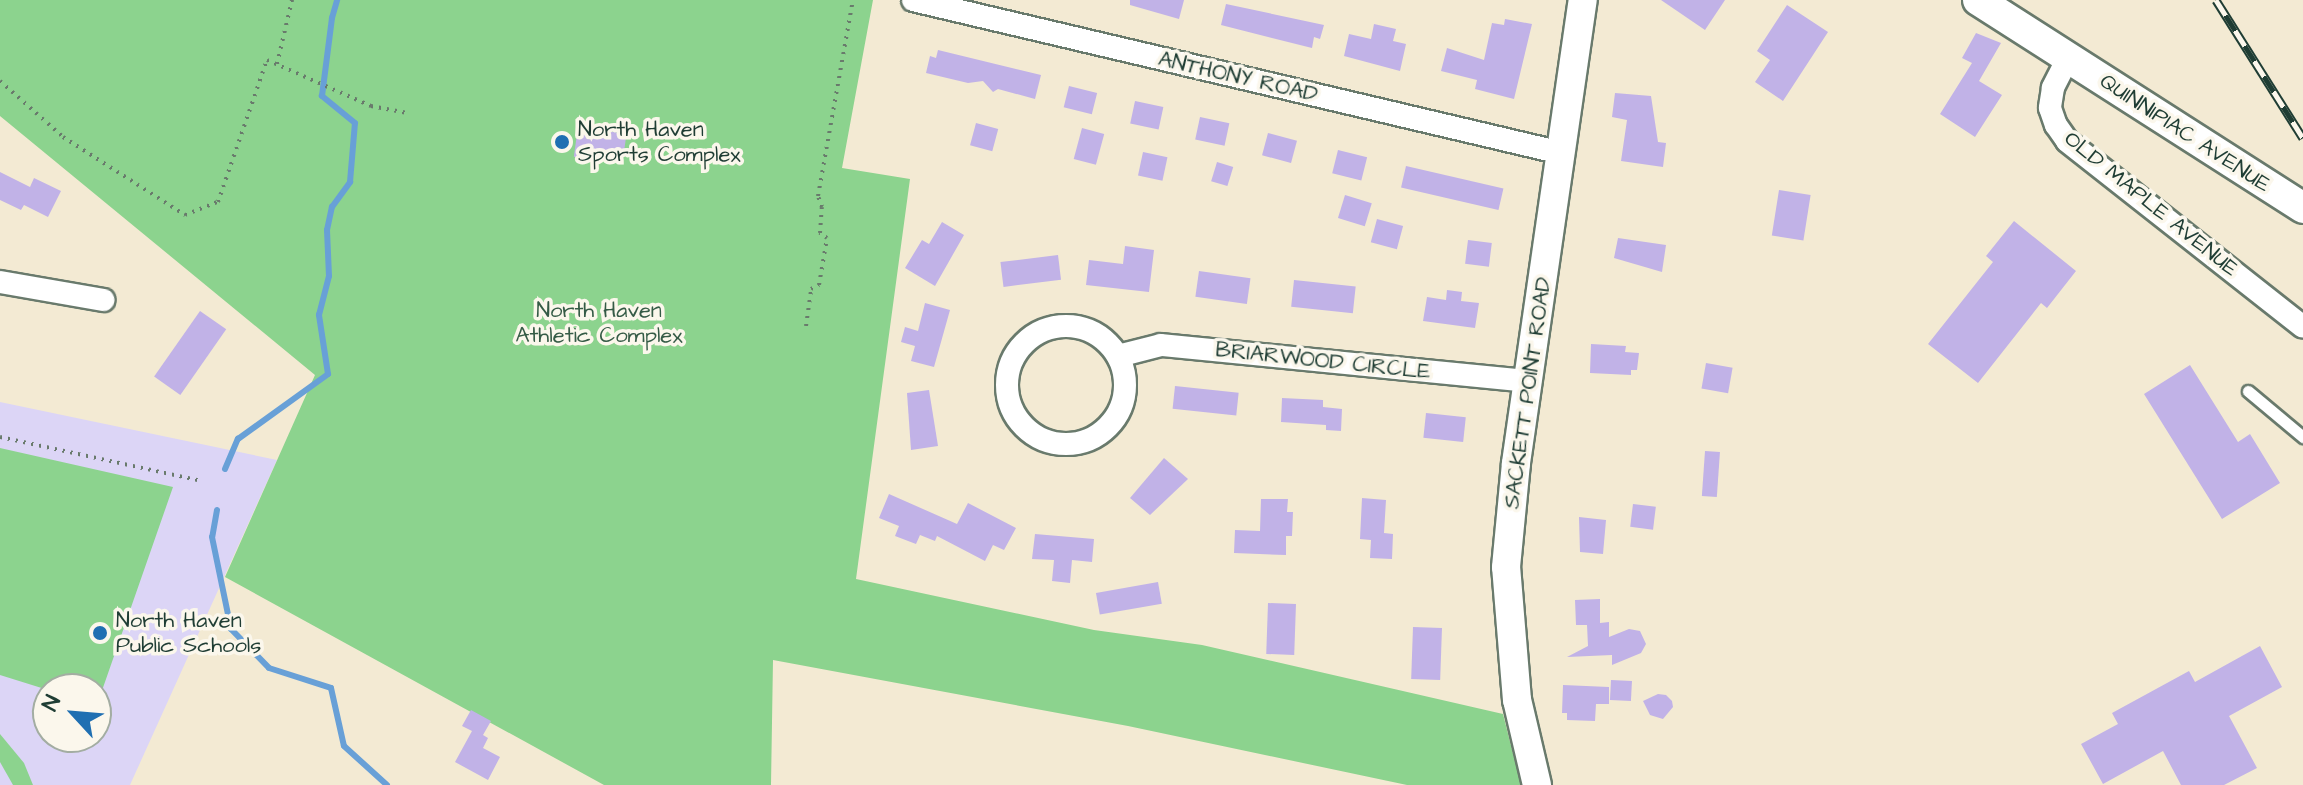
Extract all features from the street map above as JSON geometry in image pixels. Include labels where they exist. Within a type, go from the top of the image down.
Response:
[{"type":"main road","name":"QUINNIPIAC AVENUE","points":[[1978,0],[2303,208]]},
{"type":"street","name":"ANTHONY ROAD","points":[[913,0],[1562,153]]},
{"type":"street","name":"SACKETT POINT ROAD","points":[[1537,785],[1517,700],[1507,609],[1511,505],[1583,0]]},
{"type":"street","name":"OLD MAPLE AVENUE","points":[[2068,58],[2053,88],[2050,108],[2056,125],[2067,141],[2303,327]]},
{"type":"street","points":[[0,282],[103,300]]},
{"type":"street","points":[[1071,325],[1089,330],[1105,340],[1118,356],[1124,373],[1125,394],[1118,413],[1105,429],[1088,440],[1068,444],[1048,442],[1029,432],[1015,417],[1008,400],[1007,377],[1020,346],[1034,334],[1052,327],[1071,325]]},
{"type":"street","name":"BRIARWOOD CIRCLE","points":[[1118,356],[1161,345],[1528,381]]},
{"type":"lane","points":[[2248,391],[2303,437]]},
{"type":"path","points":[[277,64],[292,0]]},
{"type":"path","points":[[806,326],[811,289],[819,285],[827,238],[820,233],[822,207],[818,196],[853,0]]},
{"type":"path","points":[[0,81],[63,137],[185,215],[218,202],[267,60],[371,106],[407,113]]},
{"type":"path","points":[[0,437],[201,481]]},
{"type":"shaded area","name":"North Haven Public Schools","points":[[0,402],[277,460],[130,785],[0,785]]},
{"type":"green space","name":"North Haven Athletic Complex","points":[[0,0],[873,0],[842,168],[910,179],[856,579],[1094,630],[1202,645],[1503,714],[1521,785],[1407,785],[1128,726],[773,660],[771,785],[604,785],[225,577],[315,375],[0,116]]},
{"type":"green space","points":[[0,448],[173,487],[108,673],[32,673],[32,685],[0,675]]},
{"type":"green space","points":[[0,734],[24,763],[33,785],[13,785],[0,762]]},
{"type":"building","points":[[1130,0],[1184,0],[1179,19],[1130,5]]},
{"type":"building","points":[[1661,0],[1725,0],[1705,30]]},
{"type":"building","points":[[1226,4],[1324,25],[1320,39],[1314,37],[1312,48],[1221,25]]},
{"type":"building","points":[[1787,5],[1828,32],[1783,101],[1755,82],[1770,60],[1757,51]]},
{"type":"building","points":[[1505,19],[1532,24],[1514,99],[1475,89],[1477,80],[1441,71],[1447,48],[1484,60],[1492,23],[1504,25]]},
{"type":"building","points":[[1374,24],[1396,29],[1393,41],[1406,44],[1400,71],[1344,56],[1349,34],[1371,39]]},
{"type":"building","points":[[1976,33],[2001,43],[1979,81],[2002,95],[1975,137],[1940,114],[1972,63],[1962,58]]},
{"type":"building","points":[[938,50],[1041,75],[1035,99],[998,89],[993,92],[983,81],[968,83],[926,73],[930,56],[936,58]]},
{"type":"building","points":[[1069,86],[1097,93],[1092,114],[1064,107]]},
{"type":"building","points":[[1615,93],[1651,96],[1658,142],[1666,143],[1663,167],[1621,161],[1627,120],[1612,117]]},
{"type":"building","points":[[1135,101],[1163,107],[1159,130],[1130,123]]},
{"type":"building","points":[[1200,117],[1229,123],[1225,146],[1195,139]]},
{"type":"building","points":[[976,123],[998,129],[992,151],[970,145]]},
{"type":"building","points":[[578,127],[627,134],[622,164],[574,157]]},
{"type":"building","points":[[1082,128],[1104,134],[1096,165],[1074,159]]},
{"type":"building","points":[[1268,133],[1297,141],[1291,163],[1262,155]]},
{"type":"building","points":[[1338,150],[1367,157],[1361,181],[1332,173]]},
{"type":"building","points":[[1143,152],[1167,157],[1162,181],[1138,175]]},
{"type":"building","points":[[1217,162],[1233,167],[1227,186],[1211,181]]},
{"type":"building","points":[[1406,166],[1503,188],[1498,210],[1401,187]]},
{"type":"building","points":[[0,172],[30,187],[34,178],[61,191],[48,217],[24,205],[21,210],[0,200]]},
{"type":"building","points":[[1779,190],[1811,195],[1803,240],[1772,235]]},
{"type":"building","points":[[1345,195],[1372,203],[1365,226],[1338,218]]},
{"type":"building","points":[[1377,219],[1403,226],[1397,249],[1371,242]]},
{"type":"building","points":[[2014,221],[2076,271],[2047,308],[2041,303],[1978,383],[1928,344],[1993,262],[1986,256]]},
{"type":"building","points":[[942,222],[964,235],[935,286],[905,268],[922,240],[929,244]]},
{"type":"building","points":[[1618,238],[1666,245],[1662,272],[1614,258]]},
{"type":"building","points":[[1468,240],[1492,243],[1489,267],[1465,264]]},
{"type":"building","points":[[1125,246],[1154,250],[1149,292],[1086,285],[1089,260],[1123,264]]},
{"type":"building","points":[[1058,255],[1061,280],[1003,287],[1000,262]]},
{"type":"building","points":[[1199,271],[1250,278],[1247,304],[1195,297]]},
{"type":"building","points":[[1294,280],[1356,286],[1353,313],[1291,307]]},
{"type":"building","points":[[1447,290],[1462,292],[1461,301],[1479,303],[1475,328],[1423,321],[1427,297],[1446,300]]},
{"type":"building","points":[[925,303],[950,310],[934,367],[911,361],[915,346],[901,342],[905,327],[918,331]]},
{"type":"building","points":[[200,311],[226,329],[180,395],[154,377]]},
{"type":"building","points":[[1591,344],[1626,346],[1625,352],[1639,353],[1637,370],[1631,370],[1631,375],[1590,373]]},
{"type":"building","points":[[1706,363],[1733,368],[1728,393],[1701,389]]},
{"type":"building","points":[[2190,365],[2238,442],[2250,434],[2280,483],[2222,519],[2144,394]]},
{"type":"building","points":[[1175,386],[1239,393],[1236,416],[1173,409]]},
{"type":"building","points":[[929,390],[938,446],[911,450],[907,393]]},
{"type":"building","points":[[1282,398],[1323,400],[1323,407],[1342,409],[1341,431],[1326,430],[1326,425],[1281,422]]},
{"type":"building","points":[[1426,413],[1466,417],[1463,442],[1423,438]]},
{"type":"building","points":[[1705,451],[1720,452],[1717,497],[1702,496]]},
{"type":"building","points":[[1164,458],[1188,479],[1150,515],[1130,498]]},
{"type":"building","points":[[889,494],[957,524],[968,503],[1016,528],[1004,550],[993,545],[985,561],[937,536],[935,541],[920,535],[916,544],[895,536],[899,526],[879,518]]},
{"type":"building","points":[[1362,498],[1386,500],[1384,533],[1393,534],[1392,559],[1370,558],[1371,540],[1360,539]]},
{"type":"building","points":[[1261,499],[1288,499],[1287,512],[1293,512],[1292,536],[1286,536],[1286,555],[1234,553],[1235,530],[1260,531]]},
{"type":"building","points":[[1633,504],[1656,507],[1653,530],[1630,527]]},
{"type":"building","points":[[1579,517],[1606,520],[1603,554],[1580,552]]},
{"type":"building","points":[[1035,534],[1094,539],[1092,562],[1072,560],[1070,583],[1052,581],[1054,560],[1032,559]]},
{"type":"building","points":[[1158,582],[1162,604],[1100,615],[1096,593]]},
{"type":"building","points":[[1600,599],[1600,623],[1609,622],[1609,637],[1629,629],[1640,631],[1646,644],[1641,653],[1612,665],[1612,655],[1567,657],[1588,646],[1587,625],[1576,625],[1575,600]]},
{"type":"building","points":[[1268,603],[1296,604],[1294,655],[1266,654]]},
{"type":"building","points":[[1413,627],[1442,628],[1440,680],[1411,679]]},
{"type":"building","points":[[2260,646],[2282,687],[2229,716],[2257,768],[2224,785],[2181,785],[2163,751],[2103,784],[2081,744],[2118,724],[2112,713],[2189,671],[2195,682]]},
{"type":"building","points":[[1611,680],[1632,681],[1631,701],[1610,700]]},
{"type":"building","points":[[1563,685],[1609,687],[1609,704],[1596,704],[1595,721],[1567,720],[1567,713],[1562,713]]},
{"type":"building","points":[[1658,694],[1666,695],[1672,701],[1673,707],[1663,719],[1650,715],[1643,701]]},
{"type":"building","points":[[471,710],[491,721],[483,735],[488,738],[483,748],[500,757],[488,780],[455,762],[472,731],[462,726]]},
{"type":"waterway","points":[[225,469],[238,439],[328,374],[319,315],[329,276],[327,230],[332,207],[350,182],[355,123],[322,96],[337,0]]},
{"type":"waterway","points":[[217,510],[212,537],[231,629],[269,668],[331,688],[344,746],[387,785]]},
{"type":"railway","points":[[2216,0],[2303,138]]},
{"type":"place","name":"North Haven Sports Complex","points":[[562,142]]},
{"type":"place","name":"North Haven Public Schools","points":[[100,633]]}]
